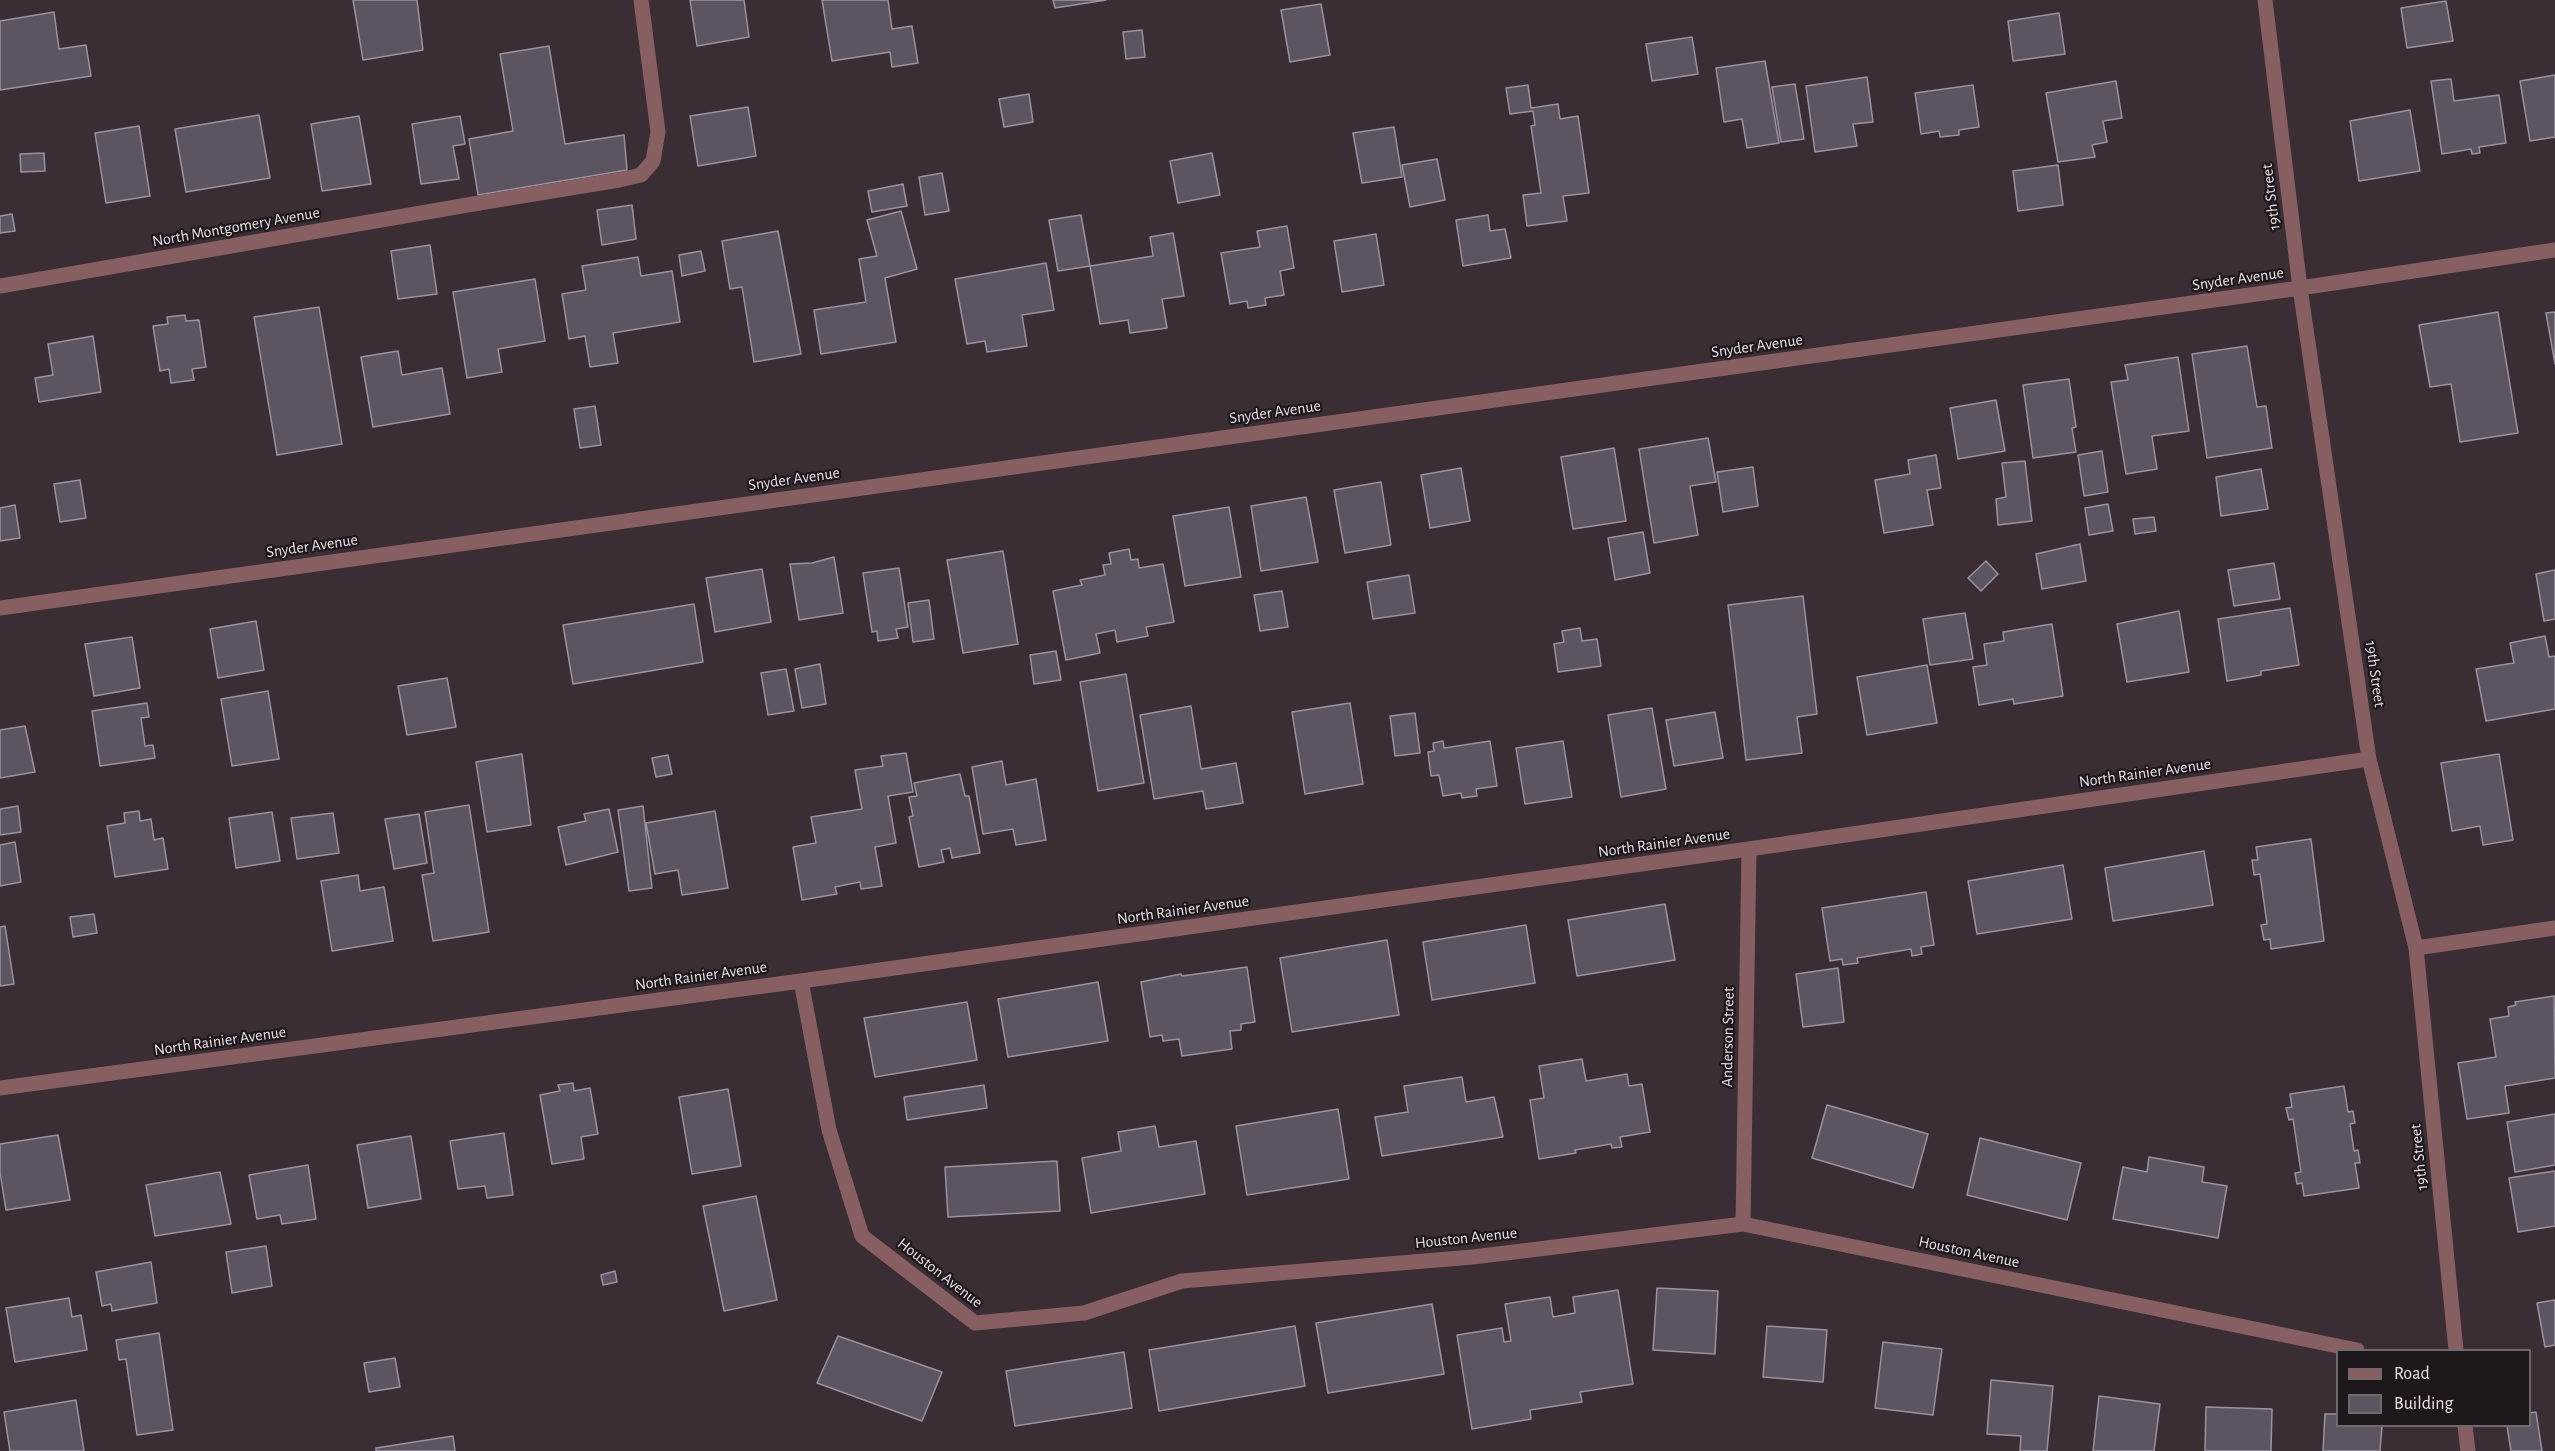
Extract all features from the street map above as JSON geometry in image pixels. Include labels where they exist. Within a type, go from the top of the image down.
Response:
[{"type":"street","name":"North Montgomery Avenue","points":[[0,286],[619,180],[641,174],[653,161],[658,132],[641,0]]},
{"type":"street","name":"19th Street","points":[[2265,0],[2300,288],[2369,759],[2416,948],[2456,1349]]},
{"type":"street","name":"Snyder Avenue","points":[[0,608],[2300,288],[2555,250]]},
{"type":"street","name":"North Rainier Avenue","points":[[0,1088],[801,981],[1749,849],[2369,759]]},
{"type":"street","name":"Anderson Street","points":[[1743,1224],[1749,849]]},
{"type":"street","points":[[2416,948],[2555,928]]},
{"type":"street","name":"Houston Avenue","points":[[801,981],[829,1130],[862,1236],[975,1323],[1084,1314],[1182,1281],[1473,1257],[1743,1224],[2352,1349]]},
{"type":"street","points":[[2465,1427],[2468,1451]]},
{"type":"building","points":[[353,0],[417,0],[423,50],[363,60]]},
{"type":"building","points":[[690,0],[744,0],[749,37],[697,46]]},
{"type":"building","points":[[822,0],[888,0],[892,29],[912,26],[918,63],[892,67],[890,52],[832,61]]},
{"type":"building","points":[[1053,0],[1106,0],[1055,8]]},
{"type":"building","points":[[2446,1],[2453,41],[2407,48],[2401,8]]},
{"type":"building","points":[[1321,4],[1330,55],[1290,62],[1281,10]]},
{"type":"building","points":[[54,12],[59,49],[86,45],[91,76],[0,90],[0,21]]},
{"type":"building","points":[[2059,13],[2065,54],[2013,61],[2008,21]]},
{"type":"building","points":[[1142,30],[1145,57],[1126,59],[1123,32]]},
{"type":"building","points":[[1692,37],[1698,74],[1652,81],[1646,44]]},
{"type":"building","points":[[549,46],[565,144],[624,135],[627,170],[478,195],[469,139],[513,131],[500,54]]},
{"type":"building","points":[[1765,61],[1779,143],[1747,148],[1742,119],[1724,122],[1716,68]]},
{"type":"building","points":[[2555,75],[2555,137],[2530,141],[2520,81]]},
{"type":"building","points":[[1867,77],[1873,122],[1853,124],[1857,146],[1815,152],[1806,86]]},
{"type":"building","points":[[2451,79],[2454,101],[2499,95],[2506,143],[2479,147],[2480,153],[2472,154],[2471,149],[2442,154],[2431,81]]},
{"type":"building","points":[[2116,81],[2122,118],[2103,121],[2107,142],[2092,145],[2095,157],[2058,162],[2046,93]]},
{"type":"building","points":[[1795,84],[1804,139],[1781,142],[1772,87]]},
{"type":"building","points":[[1528,85],[1531,108],[1558,104],[1560,119],[1578,116],[1589,193],[1563,196],[1567,221],[1527,226],[1523,195],[1541,193],[1531,126],[1535,125],[1533,111],[1510,114],[1506,88]]},
{"type":"building","points":[[1973,85],[1979,127],[1959,130],[1959,135],[1940,137],[1939,131],[1921,134],[1915,93]]},
{"type":"building","points":[[1029,94],[1033,122],[1004,127],[999,99]]},
{"type":"building","points":[[748,107],[756,156],[698,166],[690,116]]},
{"type":"building","points":[[2410,110],[2420,171],[2359,181],[2350,121]]},
{"type":"building","points":[[259,115],[270,178],[186,192],[175,129]]},
{"type":"building","points":[[359,116],[371,184],[322,191],[311,124]]},
{"type":"building","points":[[460,116],[465,144],[453,146],[459,179],[421,184],[412,124]]},
{"type":"building","points":[[139,126],[150,196],[106,203],[95,133]]},
{"type":"building","points":[[1394,127],[1402,177],[1362,183],[1353,133]]},
{"type":"building","points":[[44,153],[45,171],[21,172],[20,154]]},
{"type":"building","points":[[1212,153],[1220,195],[1178,203],[1170,161]]},
{"type":"building","points":[[1437,159],[1445,200],[1410,207],[1402,165]]},
{"type":"building","points":[[2058,165],[2063,205],[2018,211],[2013,171]]},
{"type":"building","points":[[942,173],[949,211],[925,215],[919,177]]},
{"type":"building","points":[[903,184],[907,206],[872,212],[868,191]]},
{"type":"building","points":[[632,205],[636,239],[602,245],[597,210]]},
{"type":"building","points":[[901,211],[917,269],[885,278],[896,342],[821,354],[814,310],[866,302],[859,259],[877,256],[867,220]]},
{"type":"building","points":[[12,214],[15,231],[0,233],[0,216]]},
{"type":"building","points":[[1081,215],[1090,266],[1058,271],[1049,220]]},
{"type":"building","points":[[1488,215],[1490,231],[1505,229],[1511,258],[1463,266],[1456,220]]},
{"type":"building","points":[[1287,226],[1294,268],[1280,271],[1284,295],[1265,298],[1266,305],[1248,308],[1247,301],[1230,304],[1221,253],[1260,247],[1257,231]]},
{"type":"building","points":[[778,231],[801,354],[754,362],[742,287],[730,289],[722,241]]},
{"type":"building","points":[[1173,233],[1184,296],[1162,299],[1167,328],[1130,333],[1128,320],[1100,324],[1090,266],[1153,256],[1150,237]]},
{"type":"building","points":[[1376,234],[1384,285],[1342,292],[1334,241]]},
{"type":"building","points":[[430,245],[437,294],[398,299],[391,251]]},
{"type":"building","points":[[701,251],[705,271],[682,276],[679,255]]},
{"type":"building","points":[[638,257],[641,276],[672,271],[680,322],[613,333],[618,363],[590,367],[585,336],[569,339],[562,294],[586,290],[582,266]]},
{"type":"building","points":[[1046,263],[1054,310],[1022,315],[1027,346],[987,352],[985,341],[967,344],[955,279]]},
{"type":"building","points":[[535,279],[545,341],[498,349],[502,372],[467,378],[453,292]]},
{"type":"building","points":[[319,307],[342,444],[277,455],[254,317]]},
{"type":"building","points":[[2498,312],[2518,433],[2460,442],[2451,384],[2430,387],[2419,325]]},
{"type":"building","points":[[2555,312],[2555,364],[2546,313]]},
{"type":"building","points":[[185,315],[186,321],[199,320],[206,367],[192,369],[194,380],[171,383],[169,369],[160,371],[153,326],[168,324],[167,317]]},
{"type":"building","points":[[93,336],[101,392],[39,402],[35,378],[53,375],[48,344]]},
{"type":"building","points":[[2247,346],[2257,407],[2266,406],[2272,448],[2207,458],[2192,354]]},
{"type":"building","points":[[398,351],[402,375],[442,368],[450,414],[373,427],[361,357]]},
{"type":"building","points":[[2178,357],[2189,431],[2152,436],[2157,469],[2126,474],[2111,382],[2128,380],[2125,365]]},
{"type":"building","points":[[2069,379],[2076,427],[2072,428],[2076,452],[2033,458],[2023,385]]},
{"type":"building","points":[[1996,400],[2005,451],[1958,459],[1950,408]]},
{"type":"building","points":[[595,406],[601,445],[580,448],[574,409]]},
{"type":"building","points":[[1708,438],[1716,482],[1690,486],[1698,535],[1654,543],[1639,449]]},
{"type":"building","points":[[1614,448],[1626,521],[1573,529],[1561,457]]},
{"type":"building","points":[[2102,451],[2108,492],[2084,496],[2078,455]]},
{"type":"building","points":[[1936,455],[1941,488],[1927,490],[1933,525],[1884,533],[1875,480],[1910,474],[1908,460]]},
{"type":"building","points":[[2025,461],[2032,521],[1998,525],[1996,499],[2006,497],[2002,463]]},
{"type":"building","points":[[1753,467],[1758,506],[1723,512],[1717,472]]},
{"type":"building","points":[[1461,468],[1470,521],[1430,528],[1421,475]]},
{"type":"building","points":[[2261,469],[2268,509],[2221,516],[2216,477]]},
{"type":"building","points":[[80,480],[86,518],[60,522],[54,484]]},
{"type":"building","points":[[1381,482],[1391,545],[1345,553],[1334,490]]},
{"type":"building","points":[[1306,497],[1318,562],[1261,571],[1251,506]]},
{"type":"building","points":[[2108,504],[2113,531],[2089,535],[2085,508]]},
{"type":"building","points":[[15,505],[20,538],[0,541],[0,508]]},
{"type":"building","points":[[1229,507],[1241,577],[1185,586],[1173,516]]},
{"type":"building","points":[[2154,517],[2156,531],[2135,534],[2133,519]]},
{"type":"building","points":[[1643,532],[1650,573],[1615,580],[1608,538]]},
{"type":"building","points":[[2080,544],[2086,581],[2042,589],[2036,554]]},
{"type":"building","points":[[1129,549],[1131,560],[1138,559],[1139,568],[1163,564],[1174,622],[1146,627],[1148,636],[1117,642],[1115,630],[1096,634],[1100,653],[1066,660],[1053,591],[1082,585],[1080,580],[1105,575],[1103,565],[1111,564],[1109,553]]},
{"type":"building","points":[[1003,551],[1018,644],[963,653],[947,560]]},
{"type":"building","points":[[834,557],[843,613],[799,620],[790,564],[812,563]]},
{"type":"building","points":[[1986,561],[1998,574],[1981,591],[1968,578]]},
{"type":"building","points":[[2274,563],[2280,599],[2234,606],[2228,570]]},
{"type":"building","points":[[899,568],[908,627],[896,629],[898,638],[878,641],[877,631],[872,632],[863,573]]},
{"type":"building","points":[[762,569],[771,622],[715,632],[706,578]]},
{"type":"building","points":[[2555,570],[2555,619],[2544,621],[2536,574]]},
{"type":"building","points":[[1409,575],[1415,613],[1373,619],[1367,582]]},
{"type":"building","points":[[1282,591],[1288,627],[1260,631],[1254,595]]},
{"type":"building","points":[[1803,596],[1817,714],[1797,717],[1802,753],[1746,760],[1728,605]]},
{"type":"building","points":[[929,600],[934,639],[913,642],[908,603]]},
{"type":"building","points":[[694,604],[703,662],[573,684],[563,625]]},
{"type":"building","points":[[2290,608],[2299,665],[2261,671],[2261,675],[2227,681],[2218,619]]},
{"type":"building","points":[[2179,611],[2189,672],[2127,682],[2117,624]]},
{"type":"building","points":[[1965,613],[1973,659],[1930,665],[1923,619]]},
{"type":"building","points":[[256,621],[264,670],[218,678],[210,629]]},
{"type":"building","points":[[2052,624],[2063,696],[2014,704],[2013,699],[1979,705],[1973,667],[1987,665],[1984,644],[2004,641],[2003,632]]},
{"type":"building","points":[[1580,628],[1582,641],[1597,639],[1601,666],[1558,672],[1554,644],[1564,642],[1562,631]]},
{"type":"building","points":[[2545,636],[2549,657],[2555,656],[2555,709],[2486,721],[2476,669],[2514,663],[2510,643]]},
{"type":"building","points":[[132,637],[140,688],[94,696],[85,644]]},
{"type":"building","points":[[1056,651],[1061,680],[1034,684],[1030,655]]},
{"type":"building","points":[[820,664],[826,704],[802,708],[795,669]]},
{"type":"building","points":[[1927,665],[1937,723],[1867,735],[1857,677]]},
{"type":"building","points":[[786,669],[794,711],[768,715],[761,673]]},
{"type":"building","points":[[1126,674],[1144,783],[1098,791],[1080,682]]},
{"type":"building","points":[[447,678],[456,727],[407,735],[398,686]]},
{"type":"building","points":[[268,691],[279,759],[232,766],[221,699]]},
{"type":"building","points":[[147,703],[149,717],[141,718],[145,746],[153,745],[155,758],[100,766],[92,711]]},
{"type":"building","points":[[1350,703],[1363,784],[1305,794],[1292,712]]},
{"type":"building","points":[[1191,706],[1201,769],[1236,763],[1243,803],[1206,809],[1203,791],[1154,799],[1140,715]]},
{"type":"building","points":[[1652,708],[1666,789],[1621,797],[1608,715]]},
{"type":"building","points":[[1715,712],[1723,758],[1674,766],[1666,720]]},
{"type":"building","points":[[1415,713],[1420,753],[1395,756],[1390,716]]},
{"type":"building","points":[[25,726],[35,772],[0,778],[0,730]]},
{"type":"building","points":[[1443,741],[1444,748],[1490,741],[1497,786],[1476,789],[1477,796],[1462,798],[1461,793],[1443,796],[1439,775],[1431,776],[1428,752],[1434,751],[1433,743]]},
{"type":"building","points":[[1563,741],[1572,797],[1525,804],[1516,748]]},
{"type":"building","points":[[906,753],[913,792],[888,796],[896,843],[875,847],[882,886],[861,889],[860,882],[835,887],[837,894],[802,900],[793,847],[816,843],[811,817],[862,809],[855,770],[883,766],[881,756]]},
{"type":"building","points":[[522,754],[531,825],[487,832],[476,762]]},
{"type":"building","points":[[2499,754],[2513,840],[2483,845],[2480,826],[2452,831],[2441,763]]},
{"type":"building","points":[[668,755],[672,774],[656,777],[652,758]]},
{"type":"building","points":[[1002,761],[1006,785],[1036,779],[1046,840],[1016,845],[1013,829],[983,834],[972,767]]},
{"type":"building","points":[[960,774],[965,796],[969,796],[980,853],[952,858],[950,848],[941,850],[944,862],[919,867],[909,817],[913,816],[909,797],[917,796],[914,783]]},
{"type":"building","points":[[469,805],[489,932],[433,941],[422,875],[434,873],[425,812]]},
{"type":"building","points":[[18,806],[21,832],[0,835],[0,809]]},
{"type":"building","points":[[643,806],[652,888],[629,891],[618,810]]},
{"type":"building","points":[[609,809],[618,852],[566,865],[558,827],[586,821],[584,814]]},
{"type":"building","points":[[139,811],[140,821],[151,819],[154,840],[163,838],[168,869],[115,877],[107,826],[125,823],[124,813]]},
{"type":"building","points":[[715,811],[728,888],[682,895],[678,870],[655,874],[646,823]]},
{"type":"building","points":[[272,812],[280,861],[236,868],[229,818]]},
{"type":"building","points":[[333,813],[339,853],[297,859],[291,818]]},
{"type":"building","points":[[419,814],[427,863],[394,869],[385,819]]},
{"type":"building","points":[[2311,839],[2324,941],[2271,949],[2270,939],[2264,940],[2261,925],[2267,924],[2260,874],[2254,875],[2252,860],[2258,860],[2256,847]]},
{"type":"building","points":[[15,842],[21,882],[0,886],[0,845]]},
{"type":"building","points":[[2204,851],[2213,905],[2113,921],[2105,868]]},
{"type":"building","points":[[2063,865],[2072,919],[1977,934],[1968,881]]},
{"type":"building","points":[[358,875],[360,891],[384,887],[393,941],[332,951],[321,881]]},
{"type":"building","points":[[1926,892],[1934,945],[1921,947],[1922,954],[1912,956],[1911,949],[1857,958],[1858,963],[1843,965],[1842,959],[1830,961],[1822,908]]},
{"type":"building","points":[[1665,904],[1675,960],[1577,976],[1568,920]]},
{"type":"building","points":[[94,914],[97,933],[73,937],[70,917]]},
{"type":"building","points":[[1526,925],[1535,983],[1432,1000],[1423,942]]},
{"type":"building","points":[[5,926],[14,984],[0,986],[0,927]]},
{"type":"building","points":[[1387,940],[1399,1015],[1292,1032],[1280,958]]},
{"type":"building","points":[[1247,967],[1255,1022],[1241,1024],[1241,1030],[1230,1031],[1232,1049],[1182,1056],[1179,1039],[1163,1041],[1162,1035],[1150,1037],[1141,982],[1181,974],[1182,976]]},
{"type":"building","points":[[1838,968],[1844,1022],[1803,1027],[1796,974]]},
{"type":"building","points":[[1098,982],[1108,1041],[1008,1057],[998,999]]},
{"type":"building","points":[[2554,996],[2555,1078],[2505,1086],[2509,1113],[2467,1119],[2458,1063],[2496,1057],[2490,1019],[2509,1016],[2508,1007],[2516,1005],[2515,1002]]},
{"type":"building","points":[[967,1002],[977,1060],[875,1077],[864,1018]]},
{"type":"building","points":[[1582,1059],[1586,1081],[1627,1074],[1629,1086],[1642,1084],[1650,1132],[1620,1137],[1622,1147],[1612,1148],[1611,1144],[1539,1159],[1530,1100],[1544,1098],[1539,1066]]},
{"type":"building","points":[[1462,1077],[1466,1102],[1494,1097],[1503,1137],[1382,1156],[1375,1117],[1408,1112],[1404,1086]]},
{"type":"building","points":[[573,1083],[574,1091],[590,1088],[598,1134],[581,1137],[584,1159],[552,1164],[540,1095],[560,1091],[558,1085]]},
{"type":"building","points":[[984,1085],[987,1108],[907,1120],[904,1097]]},
{"type":"building","points":[[2344,1086],[2348,1112],[2353,1111],[2355,1123],[2350,1124],[2354,1151],[2358,1150],[2360,1163],[2355,1163],[2359,1188],[2304,1196],[2302,1183],[2297,1184],[2295,1173],[2301,1172],[2293,1119],[2289,1120],[2286,1108],[2292,1107],[2290,1094]]},
{"type":"building","points":[[728,1089],[741,1166],[692,1174],[679,1097]]},
{"type":"building","points":[[1827,1105],[1928,1134],[1913,1188],[1812,1158]]},
{"type":"building","points":[[1338,1109],[1349,1179],[1247,1195],[1236,1126]]},
{"type":"building","points":[[2555,1114],[2555,1165],[2515,1172],[2507,1122]]},
{"type":"building","points":[[1155,1126],[1159,1147],[1196,1141],[1205,1194],[1091,1213],[1082,1158],[1121,1151],[1118,1132]]},
{"type":"building","points":[[504,1133],[513,1195],[487,1198],[485,1186],[458,1189],[450,1141]]},
{"type":"building","points":[[58,1135],[70,1200],[6,1210],[0,1172],[0,1144]]},
{"type":"building","points":[[411,1136],[421,1199],[368,1208],[357,1145]]},
{"type":"building","points":[[1980,1138],[2081,1163],[2067,1220],[1967,1195]]},
{"type":"building","points":[[2149,1157],[2204,1167],[2202,1182],[2227,1186],[2218,1238],[2113,1219],[2123,1167],[2147,1172]]},
{"type":"building","points":[[1057,1161],[1060,1211],[948,1217],[945,1167]]},
{"type":"building","points":[[308,1165],[316,1219],[282,1224],[280,1215],[257,1219],[249,1175]]},
{"type":"building","points":[[2555,1171],[2555,1226],[2518,1232],[2509,1178]]},
{"type":"building","points":[[220,1172],[231,1224],[155,1236],[146,1185]]},
{"type":"building","points":[[756,1196],[777,1300],[724,1311],[703,1206]]},
{"type":"building","points":[[266,1246],[272,1286],[232,1293],[226,1252]]},
{"type":"building","points":[[151,1262],[157,1303],[112,1311],[111,1304],[102,1306],[96,1272]]},
{"type":"building","points":[[615,1271],[617,1282],[603,1285],[601,1275]]},
{"type":"building","points":[[1657,1288],[1718,1291],[1715,1354],[1653,1350]]},
{"type":"building","points":[[1618,1290],[1633,1384],[1580,1392],[1582,1402],[1530,1410],[1531,1419],[1472,1429],[1457,1335],[1502,1328],[1504,1342],[1511,1341],[1505,1304],[1550,1297],[1553,1317],[1575,1313],[1573,1297]]},
{"type":"building","points":[[69,1298],[72,1317],[81,1315],[87,1350],[15,1362],[6,1308]]},
{"type":"building","points":[[2555,1300],[2555,1345],[2545,1347],[2537,1303]]},
{"type":"building","points":[[1432,1304],[1444,1374],[1328,1393],[1316,1323]]},
{"type":"building","points":[[1295,1326],[1305,1386],[1159,1411],[1149,1350]]},
{"type":"building","points":[[1767,1326],[1827,1330],[1823,1382],[1763,1377]]},
{"type":"building","points":[[159,1333],[173,1430],[137,1435],[126,1359],[119,1360],[116,1340]]},
{"type":"building","points":[[838,1336],[942,1372],[922,1421],[817,1383]]},
{"type":"building","points":[[1883,1342],[1942,1349],[1933,1415],[1875,1408]]},
{"type":"building","points":[[1124,1352],[1132,1408],[1015,1426],[1006,1371]]},
{"type":"building","points":[[395,1358],[400,1387],[369,1392],[364,1363]]},
{"type":"building","points":[[1991,1380],[2053,1386],[2047,1451],[2020,1451],[2021,1436],[1987,1434]]},
{"type":"building","points":[[2099,1396],[2160,1404],[2154,1451],[2093,1451]]},
{"type":"building","points":[[76,1400],[84,1451],[10,1451],[4,1412]]},
{"type":"building","points":[[2206,1407],[2272,1409],[2271,1451],[2205,1451]]},
{"type":"building","points":[[2536,1412],[2542,1451],[2511,1451],[2507,1427],[2531,1427],[2531,1413]]},
{"type":"building","points":[[2325,1414],[2336,1414],[2336,1427],[2382,1427],[2380,1451],[2323,1451]]},
{"type":"building","points":[[453,1436],[455,1451],[376,1451],[376,1448]]}]
